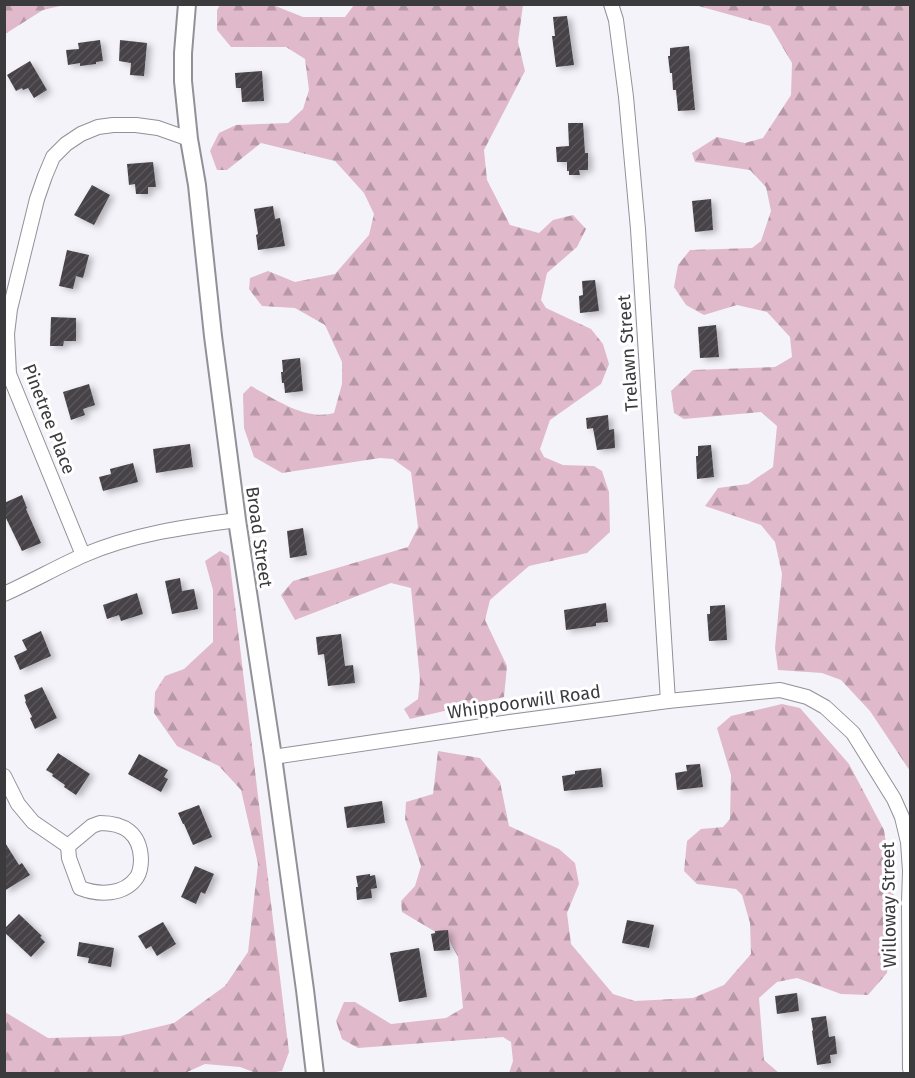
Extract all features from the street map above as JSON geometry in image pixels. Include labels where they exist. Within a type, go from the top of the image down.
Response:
[{"type":"street","name":"Broad Street","points":[[187,4],[183,81],[189,139],[197,185],[213,336],[237,520],[273,757],[315,1074]]},
{"type":"street","name":"Trelawn Street","points":[[610,4],[616,20],[626,97],[638,229],[668,701]]},
{"type":"street","name":"Pinetree Place","points":[[84,555],[9,374],[7,334],[10,309],[37,200],[54,157],[73,139],[98,127],[136,125],[158,128],[189,139]]},
{"type":"street","points":[[4,594],[84,555],[129,539],[166,530],[237,520]]},
{"type":"street","name":"Whippoorwill Road","points":[[273,757],[668,701],[780,690]]},
{"type":"street","name":"Willoway Street","points":[[780,690],[807,697],[825,707],[853,733],[894,799],[902,817],[908,842],[910,871],[910,1070]]},
{"type":"street","points":[[4,776],[18,804],[33,822],[69,846]]},
{"type":"street","points":[[100,823],[123,826],[131,832],[138,843],[141,866],[137,877],[128,886],[103,894],[92,893],[80,888],[69,858],[69,846],[100,823]]},
{"type":"green space","points":[[5,4],[64,5],[43,10],[5,34]]},
{"type":"green space","points":[[220,5],[273,5],[303,17],[345,17],[354,5],[523,5],[518,42],[525,71],[484,150],[487,180],[510,225],[539,233],[553,220],[573,215],[586,229],[577,247],[547,273],[541,300],[546,308],[591,329],[603,344],[609,364],[601,384],[550,420],[540,449],[544,457],[563,465],[594,466],[602,471],[609,492],[610,532],[587,553],[529,566],[490,600],[485,620],[507,666],[504,697],[410,719],[404,709],[418,699],[420,680],[411,588],[391,583],[295,620],[281,595],[293,581],[408,547],[418,527],[411,472],[393,459],[380,458],[282,473],[254,457],[244,428],[243,394],[251,386],[302,411],[323,415],[334,413],[342,384],[342,362],[325,325],[295,308],[262,306],[249,289],[250,278],[268,271],[295,282],[335,274],[369,235],[374,214],[364,193],[335,161],[261,143],[227,170],[217,170],[210,151],[219,133],[236,125],[288,123],[303,109],[309,90],[305,59],[286,47],[231,47],[217,30],[217,10]]},
{"type":"green space","points":[[695,5],[910,5],[910,771],[870,711],[841,680],[822,673],[778,670],[775,648],[782,574],[775,542],[761,525],[705,506],[718,488],[748,484],[773,467],[777,426],[761,412],[684,419],[674,413],[671,391],[693,370],[775,367],[792,357],[790,337],[767,312],[737,305],[704,315],[686,305],[674,287],[678,265],[690,250],[752,248],[761,241],[771,211],[766,187],[750,170],[695,162],[692,153],[717,137],[745,143],[763,138],[791,95],[792,63],[770,26]]},
{"type":"green space","points":[[220,551],[229,556],[289,1052],[282,1071],[256,1073],[240,1067],[205,1064],[185,1073],[5,1073],[5,1012],[48,1038],[120,1036],[174,1023],[225,986],[248,952],[258,864],[241,790],[219,766],[177,746],[154,713],[155,692],[165,676],[184,669],[213,642],[213,590],[205,561]]},
{"type":"green space","points":[[782,704],[800,708],[849,764],[884,830],[894,897],[887,973],[868,995],[841,994],[797,978],[777,982],[759,998],[764,1060],[779,1073],[509,1073],[513,1061],[511,1042],[503,1037],[358,1048],[342,1039],[336,1021],[344,1002],[355,1002],[391,1024],[446,1018],[463,1008],[458,957],[449,940],[402,912],[401,901],[415,886],[421,866],[405,819],[406,802],[433,794],[438,751],[480,758],[500,782],[509,826],[559,849],[575,863],[579,884],[567,913],[571,944],[613,994],[635,1001],[693,998],[724,985],[751,954],[750,923],[742,895],[736,889],[697,884],[684,871],[687,841],[701,829],[723,827],[730,819],[731,775],[717,728],[731,716]]},
{"type":"building","points":[[567,16],[574,65],[556,67],[552,36],[555,36],[553,17]]},
{"type":"building","points":[[100,40],[103,61],[80,66],[80,63],[68,65],[66,50],[79,49],[78,43]]},
{"type":"building","points":[[120,40],[147,43],[144,76],[130,75],[131,63],[119,61]]},
{"type":"building","points":[[689,46],[695,110],[678,111],[668,56],[670,56],[670,48]]},
{"type":"building","points":[[30,61],[47,90],[34,98],[28,88],[16,91],[7,75]]},
{"type":"building","points":[[262,71],[264,101],[242,102],[241,88],[236,88],[235,73]]},
{"type":"building","points":[[568,123],[583,123],[588,170],[579,170],[580,175],[569,175],[567,162],[557,162],[556,147],[569,146]]},
{"type":"building","points":[[153,162],[156,187],[148,187],[148,194],[136,194],[135,184],[129,185],[127,164]]},
{"type":"building","points":[[92,185],[110,195],[94,225],[74,215]]},
{"type":"building","points":[[711,199],[713,230],[695,232],[692,201]]},
{"type":"building","points":[[273,206],[275,219],[280,218],[285,246],[258,250],[254,209]]},
{"type":"building","points":[[67,250],[89,255],[83,278],[76,276],[73,289],[59,286]]},
{"type":"building","points":[[595,280],[599,311],[580,313],[579,296],[583,295],[582,281]]},
{"type":"building","points":[[51,317],[76,318],[76,341],[64,341],[63,346],[50,346]]},
{"type":"building","points":[[716,325],[719,357],[700,358],[698,327]]},
{"type":"building","points":[[300,358],[303,391],[285,393],[281,372],[283,372],[282,360]]},
{"type":"building","points":[[89,384],[95,405],[83,409],[85,415],[71,420],[63,392]]},
{"type":"building","points":[[608,415],[609,430],[614,429],[615,448],[597,450],[593,428],[587,429],[586,418]]},
{"type":"building","points":[[190,444],[193,467],[156,473],[153,449]]},
{"type":"building","points":[[711,445],[714,477],[697,479],[698,446]]},
{"type":"building","points":[[133,463],[138,482],[103,491],[99,477],[111,474],[110,469]]},
{"type":"building","points":[[22,495],[41,543],[22,551],[4,514],[4,503]]},
{"type":"building","points":[[303,528],[307,555],[290,558],[287,531]]},
{"type":"building","points":[[180,578],[182,591],[194,589],[198,609],[172,614],[165,581]]},
{"type":"building","points":[[137,593],[143,614],[121,621],[119,615],[107,619],[103,605]]},
{"type":"building","points":[[606,603],[608,622],[566,630],[564,610]]},
{"type":"building","points":[[725,605],[727,640],[709,641],[707,614],[710,614],[710,606]]},
{"type":"building","points":[[41,631],[51,656],[20,670],[14,656],[27,650],[22,640]]},
{"type":"building","points":[[341,634],[345,666],[353,665],[355,683],[328,686],[324,654],[318,655],[316,637]]},
{"type":"building","points":[[42,687],[57,718],[35,729],[24,695]]},
{"type":"building","points":[[58,753],[90,774],[76,795],[46,770]]},
{"type":"building","points":[[139,754],[168,770],[164,777],[168,779],[161,792],[128,774]]},
{"type":"building","points":[[700,764],[703,787],[677,790],[675,773],[687,771],[686,765]]},
{"type":"building","points":[[601,768],[603,787],[564,791],[562,776],[575,774],[575,771]]},
{"type":"building","points":[[382,801],[385,823],[347,828],[344,807]]},
{"type":"building","points":[[199,805],[212,837],[193,845],[178,813]]},
{"type":"building","points":[[4,841],[19,865],[22,863],[30,875],[4,891]]},
{"type":"building","points":[[195,866],[214,874],[205,894],[201,892],[196,904],[181,897]]},
{"type":"building","points":[[370,874],[370,876],[375,875],[377,888],[371,889],[372,898],[357,900],[356,876]]},
{"type":"building","points":[[19,914],[42,936],[40,937],[45,942],[31,957],[4,932],[4,929]]},
{"type":"building","points":[[627,920],[654,925],[649,948],[622,943]]},
{"type":"building","points":[[163,922],[176,944],[157,956],[151,946],[146,949],[138,936]]},
{"type":"building","points":[[448,930],[450,950],[434,951],[431,934],[435,931]]},
{"type":"building","points":[[79,942],[114,948],[111,967],[88,963],[89,958],[77,956]]},
{"type":"building","points":[[419,948],[427,997],[399,1002],[390,953]]},
{"type":"building","points":[[797,993],[799,1011],[777,1014],[775,996]]},
{"type":"building","points":[[826,1016],[829,1037],[835,1036],[837,1054],[830,1055],[831,1063],[817,1065],[811,1018]]}]
